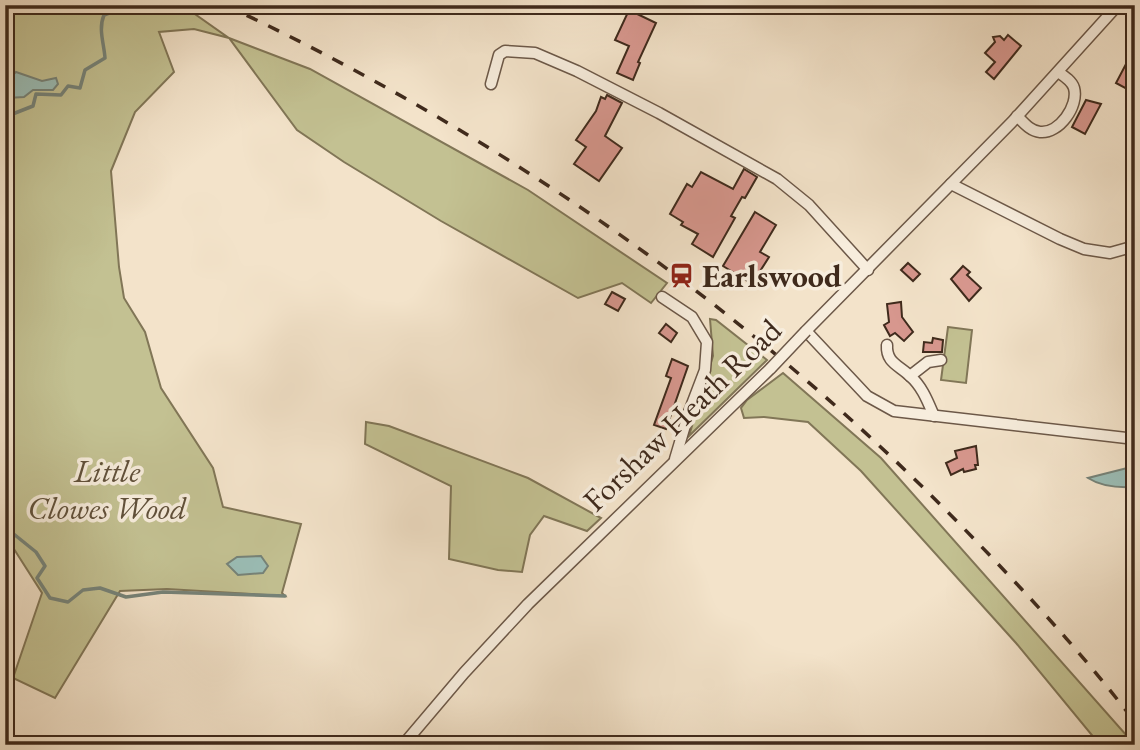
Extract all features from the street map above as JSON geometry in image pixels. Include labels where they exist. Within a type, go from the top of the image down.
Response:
[{"type":"street","name":"Forshaw Heath Road","points":[[403,745],[464,673],[528,604],[868,270],[1017,116],[1118,5]]},
{"type":"street","points":[[491,84],[499,55],[505,51],[535,53],[577,71],[660,113],[777,179],[808,205],[868,270]]},
{"type":"street","points":[[1017,116],[1036,131],[1048,132],[1061,124],[1070,110],[1074,92],[1070,82],[1058,72]]},
{"type":"street","points":[[951,184],[1084,249],[1110,253],[1135,246]]},
{"type":"street","points":[[662,297],[692,317],[707,342],[705,370],[689,412],[675,462]]},
{"type":"street","points":[[806,331],[858,387],[876,402],[894,411],[1135,439]]},
{"type":"street","points":[[887,345],[891,362],[910,376],[927,397],[934,416]]},
{"type":"street","points":[[910,376],[928,362],[941,360]]},
{"type":"green space","name":"Little Clowes Wood","points":[[5,5],[182,5],[229,38],[194,29],[159,32],[174,72],[135,112],[111,171],[119,267],[124,298],[145,332],[161,388],[213,468],[223,507],[301,524],[282,593],[285,596],[167,589],[120,591],[55,698],[13,678],[42,593],[5,535]]},
{"type":"green space","points":[[229,38],[310,69],[528,190],[667,283],[651,303],[622,283],[578,298],[441,221],[297,130]]},
{"type":"green space","points":[[710,319],[716,320],[767,360],[689,436],[713,356]]},
{"type":"green space","points":[[948,327],[972,330],[966,383],[941,380]]},
{"type":"green space","points":[[783,373],[881,458],[1135,745],[1100,745],[1016,643],[861,471],[808,422],[764,417],[744,418],[741,408],[747,400]]},
{"type":"green space","points":[[366,422],[389,426],[528,478],[601,518],[587,531],[544,516],[530,535],[522,572],[498,570],[449,559],[451,486],[365,444]]},
{"type":"water","points":[[16,72],[42,81],[56,78],[58,84],[53,90],[33,90],[24,97],[7,98],[6,81]]},
{"type":"water","points":[[1135,466],[1135,487],[1110,486],[1088,478]]},
{"type":"water","points":[[261,556],[268,566],[263,573],[238,575],[227,564],[237,557]]},
{"type":"building","points":[[629,10],[656,23],[633,80],[617,73],[629,46],[615,40]]},
{"type":"building","points":[[1008,35],[1021,46],[994,79],[986,72],[995,62],[985,53],[995,42],[993,37],[1000,36],[1004,40]]},
{"type":"building","points":[[1135,47],[1135,75],[1127,89],[1116,83]]},
{"type":"building","points":[[607,95],[622,103],[605,136],[622,148],[599,181],[574,164],[586,147],[576,140],[596,111],[601,97],[605,99]]},
{"type":"building","points":[[1086,100],[1101,104],[1085,134],[1072,127]]},
{"type":"building","points":[[744,169],[757,177],[731,216],[735,218],[713,257],[692,244],[698,234],[681,225],[683,222],[670,214],[687,184],[692,187],[701,172],[733,189]]},
{"type":"building","points":[[755,212],[776,225],[760,252],[769,257],[752,284],[723,266]]},
{"type":"building","points":[[908,263],[920,274],[913,281],[901,270]]},
{"type":"building","points":[[963,266],[970,272],[967,275],[981,288],[969,301],[951,279]]},
{"type":"building","points":[[612,292],[625,299],[618,311],[605,304]]},
{"type":"building","points":[[901,302],[902,317],[913,332],[904,341],[895,333],[890,336],[884,325],[889,322],[887,304]]},
{"type":"building","points":[[666,324],[677,333],[671,342],[659,333]]},
{"type":"building","points":[[933,338],[943,340],[942,352],[923,352],[924,342],[932,343]]},
{"type":"building","points":[[672,359],[688,366],[666,429],[654,425],[671,378],[666,376]]},
{"type":"building","points":[[976,446],[976,469],[964,472],[963,469],[951,475],[946,463],[957,458],[955,451]]},
{"type":"waterway","points":[[5,117],[33,106],[36,94],[61,95],[68,86],[80,88],[85,70],[105,58],[102,20],[104,15],[117,10]]},
{"type":"waterway","points":[[5,118],[12,125],[5,136]]},
{"type":"waterway","points":[[5,527],[36,552],[45,566],[37,578],[50,598],[68,602],[83,590],[100,588],[126,597],[163,592],[285,596]]},
{"type":"railway","points":[[225,5],[329,57],[431,113],[529,174],[625,239],[718,308],[807,381],[894,459],[1038,607],[1135,722]]},
{"type":"place","name":"Earlswood","points":[[682,276]]}]
